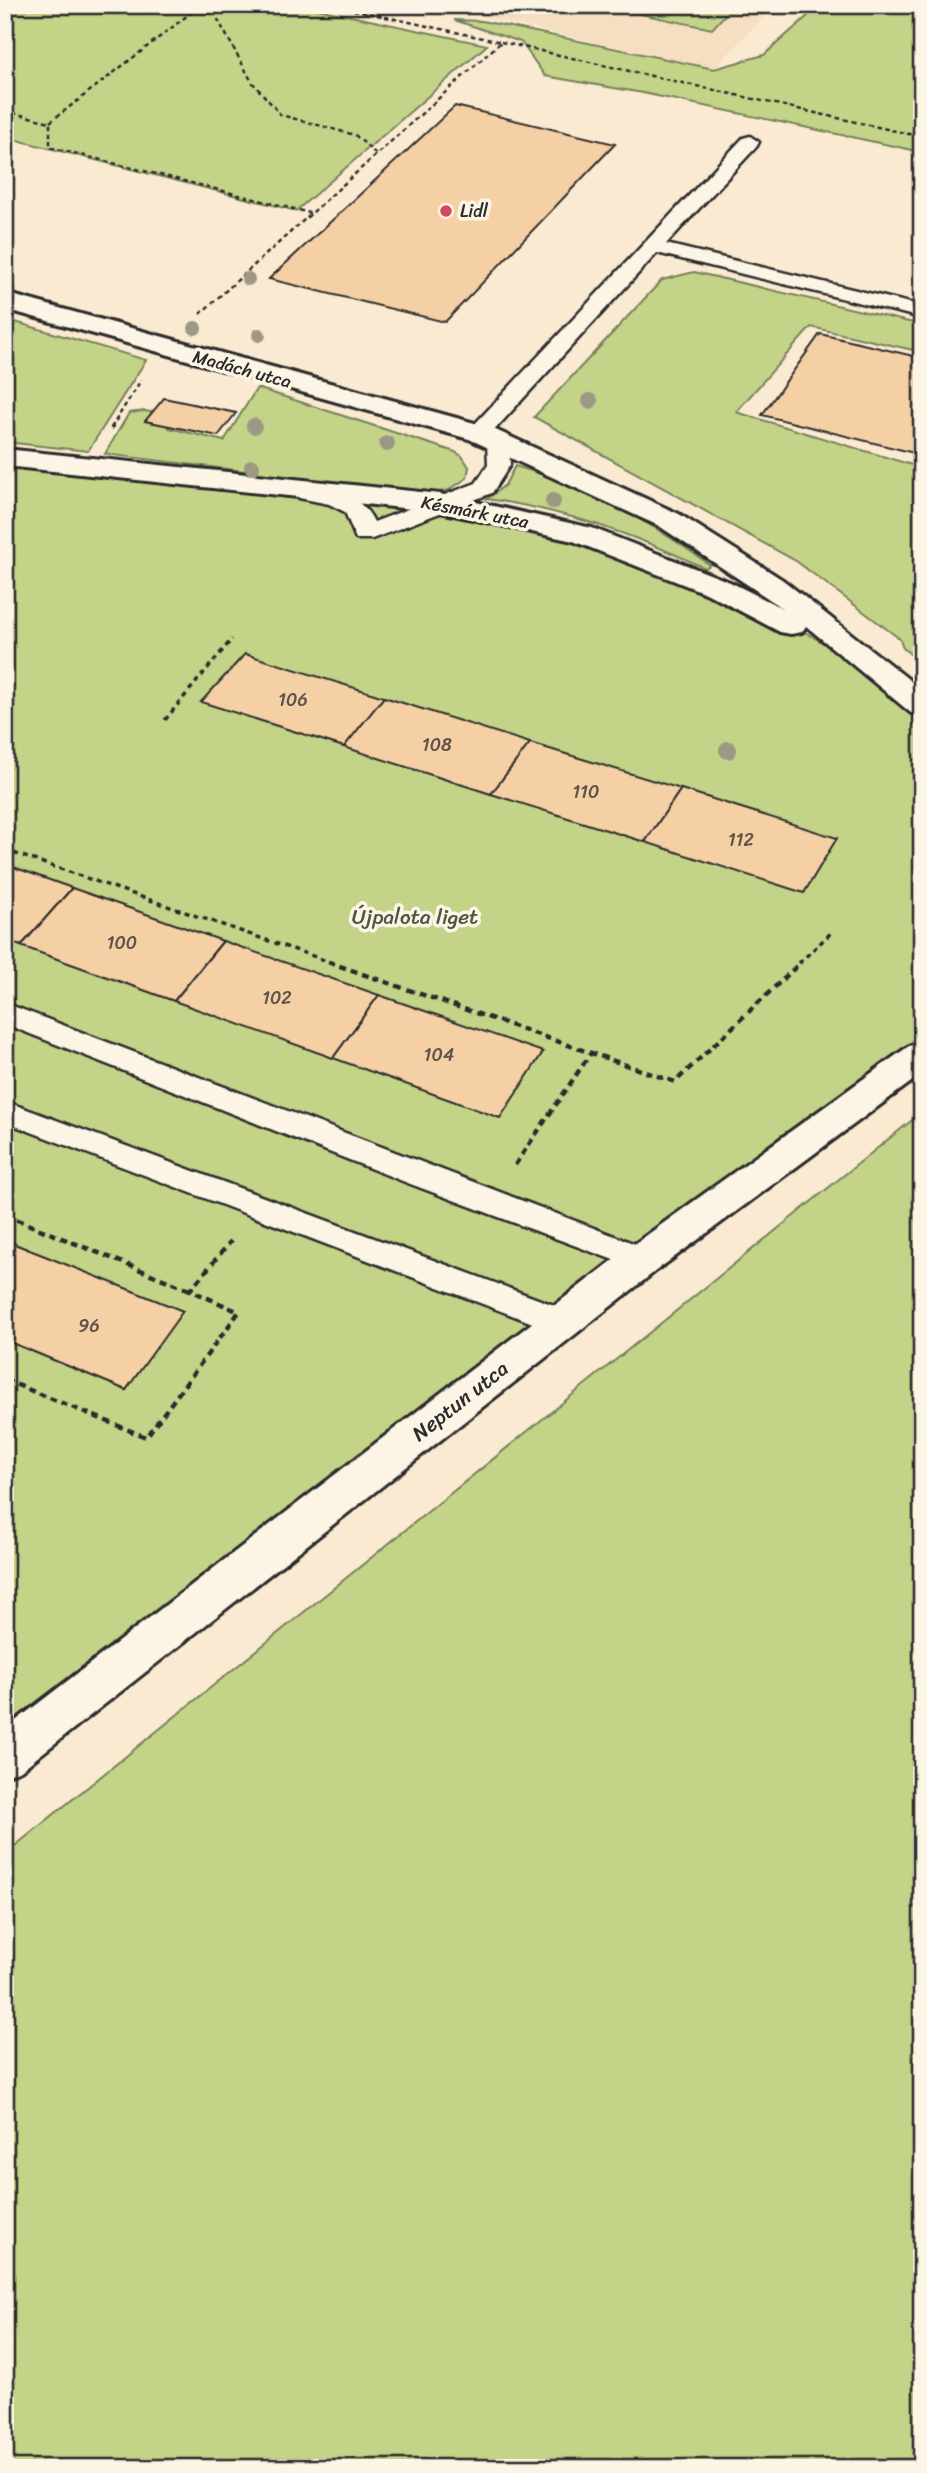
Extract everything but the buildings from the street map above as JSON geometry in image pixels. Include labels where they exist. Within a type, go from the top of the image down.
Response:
[{"type":"street","name":"Madách utca","points":[[5,301],[489,438]]},
{"type":"street","name":"Késmárk utca","points":[[489,438],[669,520],[772,586],[828,628],[914,700]]},
{"type":"street","name":"Késmárk utca","points":[[5,457],[440,503],[582,534],[652,559],[719,588],[805,632],[914,700]]},
{"type":"street","name":"Neptun utca","points":[[5,1756],[643,1259],[922,1055]]},
{"type":"lane","points":[[273,485],[346,502],[364,519],[364,534],[484,488],[499,466],[489,438],[750,142]]},
{"type":"lane","points":[[655,247],[922,312]]},
{"type":"lane","points":[[5,1013],[415,1174],[643,1259]]},
{"type":"lane","points":[[5,1111],[562,1321]]},
{"type":"path","points":[[50,122],[201,5]]},
{"type":"path","points":[[210,5],[252,82],[281,114],[355,135],[376,154]]},
{"type":"path","points":[[331,5],[922,137]]},
{"type":"path","points":[[87,466],[161,347],[501,42]]},
{"type":"path","points":[[5,111],[50,122]]},
{"type":"path","points":[[50,122],[50,147],[311,213]]},
{"type":"path","points":[[165,720],[232,639]]},
{"type":"path","points":[[5,850],[675,1082],[833,931]]},
{"type":"path","points":[[5,1215],[190,1290]]},
{"type":"shaded area","points":[[430,5],[775,5],[714,69]]},
{"type":"green space","points":[[5,5],[299,5],[487,45],[296,211],[5,137]]},
{"type":"green space","points":[[598,5],[734,5],[712,29]]},
{"type":"green space","points":[[820,5],[922,5],[922,152],[643,93],[545,76],[521,42],[454,20],[482,21],[714,69],[764,55]]},
{"type":"green space","points":[[694,272],[922,325],[922,352],[811,327],[736,412],[922,468],[922,664],[903,648],[900,639],[796,561],[534,417],[662,280]]},
{"type":"green space","points":[[5,319],[146,360],[88,451],[5,442]]},
{"type":"green space","points":[[257,388],[455,452],[462,456],[469,467],[467,478],[449,490],[430,494],[105,454],[129,413],[145,411],[162,414],[169,428],[224,441]]},
{"type":"green space","name":"Újpalota liget","points":[[5,457],[440,503],[582,534],[719,588],[805,632],[907,694],[922,706],[922,1055],[5,1756],[5,1340],[126,1390],[182,1311],[5,1240]]},
{"type":"green space","points":[[515,466],[566,484],[617,507],[665,534],[710,565],[705,568],[626,535],[572,517],[487,499],[505,485]]},
{"type":"green space","points":[[922,1112],[922,2468],[5,2468],[5,1854]]},
{"type":"place","name":"Lidl","points":[[446,211]]}]
